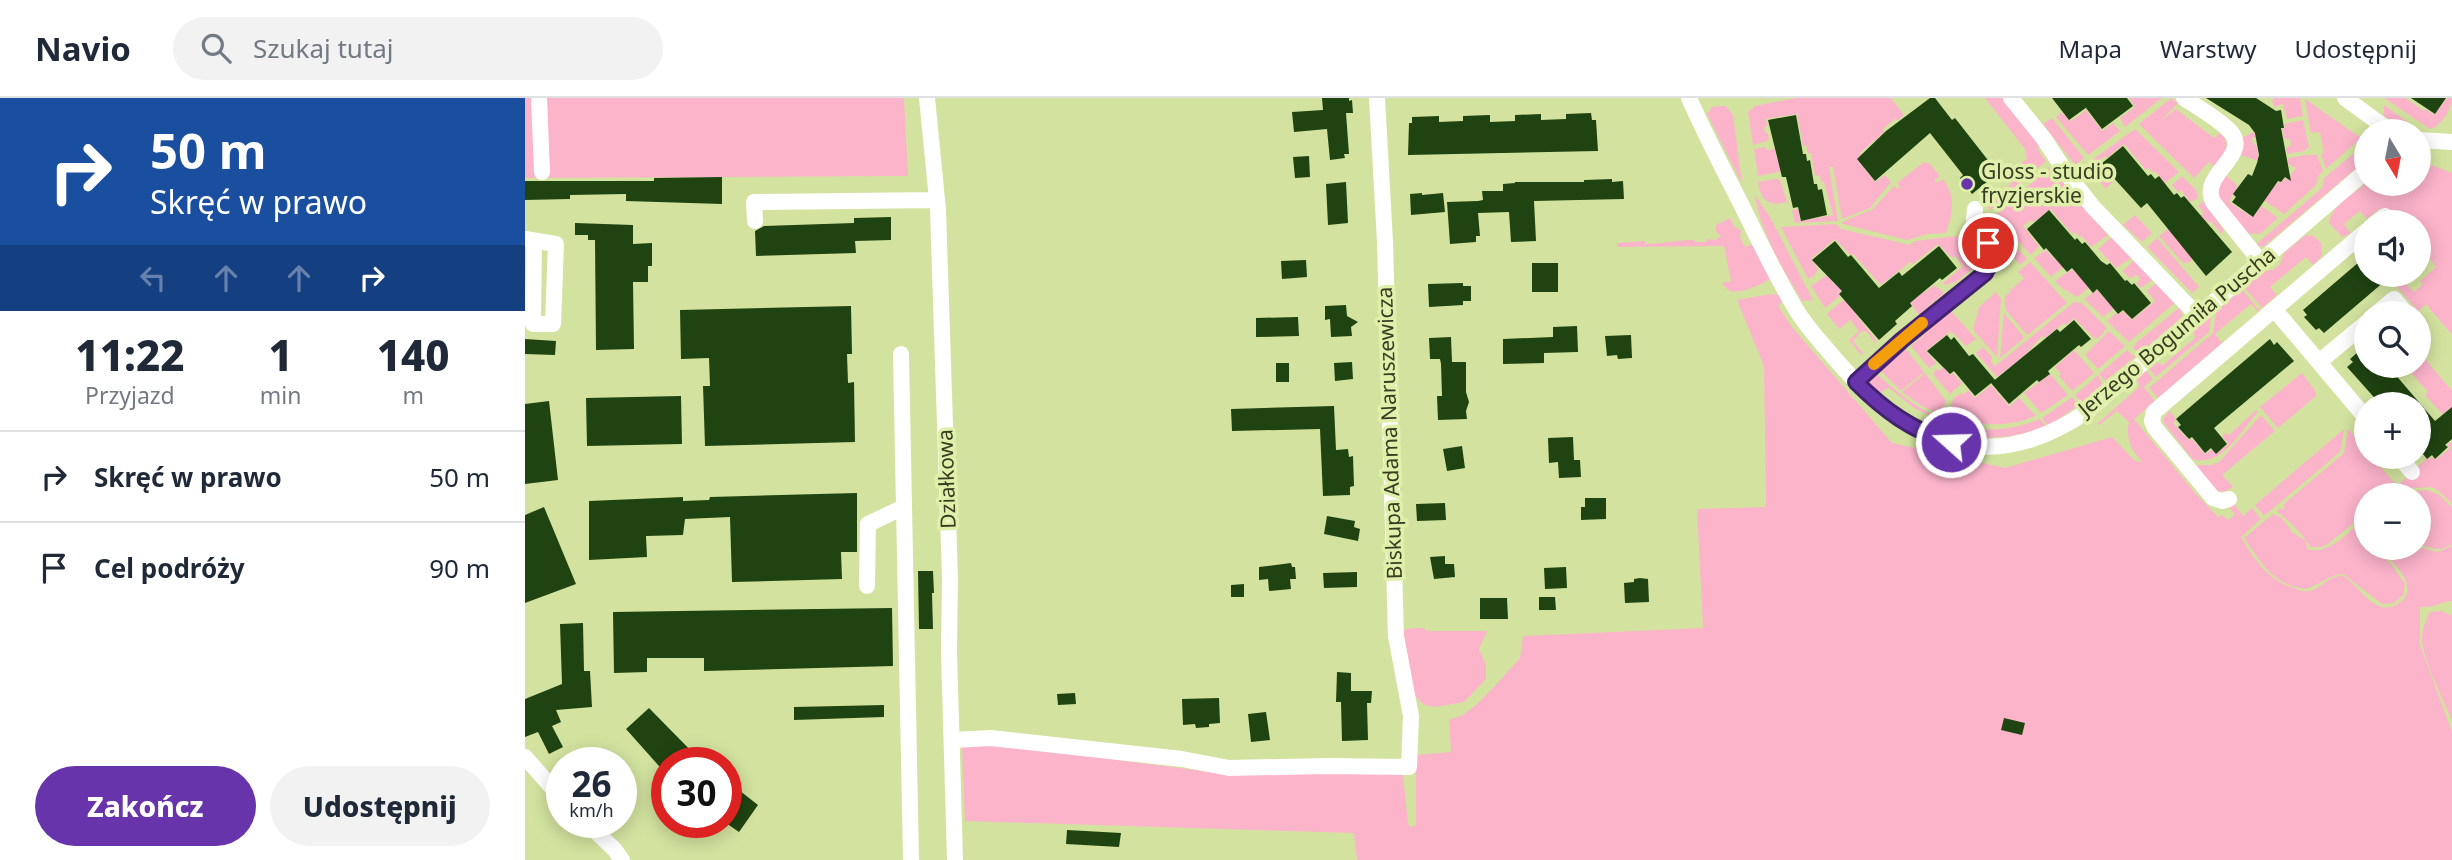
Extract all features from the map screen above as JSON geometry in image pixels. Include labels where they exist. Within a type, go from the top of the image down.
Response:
[{"type":"street","points":[[539,98],[542,172]]},
{"type":"street","name":"Działkowa","points":[[927,98],[937,200],[950,578],[949,652],[955,860]]},
{"type":"street","name":"Biskupa Adama Naruszewicza","points":[[952,740],[991,738],[1182,759],[1229,768],[1409,767],[1411,716],[1396,636],[1385,242],[1377,98]]},
{"type":"street","name":"Jerzego Bogumiła Puscha","points":[[1689,98],[1794,308],[1873,399],[1903,422],[1938,438],[1960,444],[1990,446],[2031,440],[2057,430],[2095,404],[2354,182]]},
{"type":"street","points":[[2011,98],[2093,207],[2197,315]]},
{"type":"street","points":[[2185,98],[2228,130],[2234,138],[2232,154],[2211,183],[2209,192],[2213,202],[2260,261]]},
{"type":"street","points":[[2345,98],[2374,119]]},
{"type":"street","points":[[2431,141],[2452,142]]},
{"type":"street","points":[[755,221],[754,202],[937,200]]},
{"type":"street","points":[[1856,382],[1902,340],[1988,270],[1991,262],[1990,250],[1986,237],[1974,220],[1975,209]]},
{"type":"street","points":[[529,240],[556,244],[553,324],[533,324],[529,240]]},
{"type":"street","points":[[2229,499],[2223,501],[2213,498],[2158,433],[2152,417],[2158,407],[2354,242]]},
{"type":"street","points":[[2274,309],[2354,404]]},
{"type":"street","points":[[2319,362],[2354,333]]},
{"type":"street","points":[[901,354],[911,860]]},
{"type":"street","points":[[2410,469],[2413,472]]},
{"type":"street","points":[[867,586],[868,524],[904,507]]},
{"type":"street","points":[[525,757],[546,781]]},
{"type":"street","points":[[603,838],[622,860]]},
{"type":"shaded area","points":[[525,98],[904,98],[908,176],[525,178]]},
{"type":"shaded area","points":[[1796,98],[1891,98],[1904,115],[1883,129],[1884,132],[1878,137],[1881,141],[1878,143],[1874,140],[1857,159],[1875,182],[1885,175],[1891,182],[1870,208],[1842,219],[1833,167],[1829,167],[1838,221],[1795,223],[1792,210],[1798,209],[1800,221],[1833,215],[1824,182],[1821,182],[1820,175],[1815,176],[1811,153],[1808,153],[1807,146],[1803,146],[1797,114],[1766,119],[1767,126],[1764,127],[1769,140],[1753,145],[1748,112],[1755,106]]},
{"type":"shaded area","points":[[1985,98],[2009,98],[2040,139],[2038,150],[2046,161],[1991,210],[1986,205],[2011,183],[2018,165],[2027,159],[2025,149]]},
{"type":"shaded area","points":[[2129,98],[2162,98],[2125,127],[2120,118],[2135,107]]},
{"type":"shaded area","points":[[2171,98],[2178,103],[2162,120],[2176,109],[2214,138],[2219,133],[2226,141],[2226,150],[2215,167],[2209,162],[2194,178],[2139,124]]},
{"type":"shaded area","points":[[2274,98],[2300,98],[2303,116],[2287,119],[2283,104],[2275,108],[2272,101]]},
{"type":"shaded area","points":[[2384,98],[2405,98],[2434,115],[2447,98],[2452,98],[2445,117],[2431,128],[2431,119],[2415,119]]},
{"type":"shaded area","points":[[2305,99],[2354,133],[2354,144],[2326,169],[2321,154],[2324,153],[2320,132],[2311,133]]},
{"type":"shaded area","points":[[2384,105],[2403,119],[2389,119],[2384,116]]},
{"type":"shaded area","points":[[1726,106],[1733,115],[1742,184],[1707,114],[1712,107]]},
{"type":"shaded area","points":[[2086,110],[2102,131],[2113,123],[2120,131],[2088,155],[2056,117],[2061,112],[2071,121]]},
{"type":"shaded area","points":[[2053,119],[2084,158],[2075,165],[2043,124]]},
{"type":"shaded area","points":[[2303,120],[2309,147],[2304,151],[2287,154],[2286,148],[2291,145],[2290,139],[2284,139],[2284,124]]},
{"type":"shaded area","points":[[2135,129],[2179,172],[2165,183],[2155,171],[2153,173],[2149,168],[2146,170],[2124,144],[2107,158],[2105,156],[2098,161],[2114,180],[2106,189],[2085,165]]},
{"type":"shaded area","points":[[2255,132],[2256,137],[2252,138],[2259,161],[2237,154],[2238,139]]},
{"type":"shaded area","points":[[1766,147],[1767,150],[1775,149],[1782,171],[1758,176],[1754,149]]},
{"type":"shaded area","points":[[2354,154],[2354,170],[2263,247],[2255,245],[2322,188],[2324,178]]},
{"type":"shaded area","points":[[2317,155],[2323,171],[2318,176],[2316,185],[2284,214],[2262,199],[2278,182],[2288,179],[2296,168],[2284,162],[2289,158]]},
{"type":"shaded area","points":[[1924,162],[1930,164],[1940,176],[1934,181],[1936,183],[1943,179],[1952,198],[1952,211],[1946,233],[1927,234],[1907,240],[1843,224],[1842,222],[1873,209],[1894,186],[1898,189],[1900,187],[1897,183]]},
{"type":"shaded area","points":[[2431,165],[2452,173],[2452,335],[2431,310],[2431,301],[2409,301],[2397,287],[2409,287],[2414,292],[2420,287],[2431,287],[2431,271],[2436,267],[2431,260],[2431,210],[2354,210],[2354,216],[2344,224],[2351,233],[2342,237],[2329,223],[2338,206],[2354,193],[2354,196],[2431,196]]},
{"type":"shaded area","points":[[2050,167],[2108,235],[2091,247],[2082,236],[2075,232],[2072,234],[2050,209],[2034,222],[2031,220],[2023,226],[2039,246],[2031,255],[1994,216]]},
{"type":"shaded area","points":[[2223,173],[2237,188],[2229,202],[2252,217],[2261,206],[2278,218],[2260,234],[2244,233],[2219,204],[2217,181]]},
{"type":"shaded area","points":[[2182,176],[2196,190],[2198,198],[2190,202],[2181,190],[2178,192],[2172,185]]},
{"type":"shaded area","points":[[1780,180],[1787,202],[1770,203],[1761,194],[1758,182]]},
{"type":"shaded area","points":[[1755,195],[1770,217],[1813,300],[1802,301],[1780,263],[1767,236]]},
{"type":"shaded area","points":[[2203,201],[2223,229],[2222,235],[2211,221],[2208,223],[2202,217],[2176,239],[2193,259],[2183,263],[2159,236],[2173,225],[2180,233],[2204,213],[2198,206]]},
{"type":"shaded area","points":[[2135,215],[2152,233],[2142,242],[2123,225]]},
{"type":"shaded area","points":[[1730,218],[1734,227],[1741,230],[1740,237],[1745,247],[1756,243],[1771,278],[1746,290],[1731,291],[1722,283],[1731,281],[1724,246],[1617,247],[1617,243],[1645,241],[1645,244],[1715,240],[1721,236],[1716,232],[1716,225]]},
{"type":"shaded area","points":[[1836,224],[1841,229],[1910,245],[1915,241],[1957,236],[1968,249],[1973,268],[1956,282],[1944,285],[1943,283],[1963,266],[1955,256],[1952,258],[1938,244],[1881,285],[1853,254],[1850,255],[1835,239],[1811,259],[1818,269],[1815,275],[1808,279],[1781,227]]},
{"type":"shaded area","points":[[2002,231],[2027,259],[2020,265],[2002,244],[1998,247],[1994,237]]},
{"type":"shaded area","points":[[2114,235],[2134,256],[2116,268],[2098,249]]},
{"type":"shaded area","points":[[2306,235],[2314,236],[2321,243],[2322,256],[2313,265],[2306,257],[2270,287],[2277,295],[2262,308],[2244,287],[2263,271],[2273,270],[2280,264],[2284,253]]},
{"type":"shaded area","points":[[2157,238],[2199,287],[2192,293],[2147,247]]},
{"type":"shaded area","points":[[2046,250],[2064,266],[2051,277],[2034,258]]},
{"type":"shaded area","points":[[2136,258],[2155,278],[2141,288],[2136,283],[2140,280],[2138,275],[2129,278],[2123,271]]},
{"type":"shaded area","points":[[2030,262],[2067,303],[2026,334],[2005,309],[2005,296],[2011,292],[2008,289],[2011,290],[2024,278],[2018,272]]},
{"type":"shaded area","points":[[2072,269],[2090,287],[2077,297],[2055,281]]},
{"type":"shaded area","points":[[1827,275],[1834,284],[1838,282],[1844,289],[1838,293],[1840,296],[1825,308],[1811,286]]},
{"type":"shaded area","points":[[2158,281],[2177,301],[2129,342],[2107,321],[2123,311],[2132,320],[2155,301],[2147,291]]},
{"type":"shaded area","points":[[1934,285],[1944,293],[1919,315],[1909,301],[1922,290],[1925,292]]},
{"type":"shaded area","points":[[2242,289],[2258,312],[2251,304],[2215,334],[2222,343],[2158,398],[2149,388],[2213,333],[2216,312]]},
{"type":"shaded area","points":[[2097,290],[2105,299],[2108,297],[2116,307],[2103,317],[2084,299]]},
{"type":"shaded area","points":[[1996,292],[2001,299],[1997,357],[1973,330],[1979,307]]},
{"type":"shaded area","points":[[1780,295],[1783,301],[1778,306],[1792,327],[1892,443],[2005,468],[2112,437],[2135,461],[2143,462],[2130,444],[2129,422],[2117,411],[2097,424],[2139,387],[2137,377],[2144,368],[2153,379],[2144,387],[2155,401],[2134,419],[2218,517],[2222,515],[2228,520],[2235,515],[2230,508],[2234,504],[2243,516],[2252,508],[2261,519],[2241,537],[2262,567],[2275,579],[2299,590],[2313,590],[2335,577],[2343,576],[2371,602],[2382,607],[2391,607],[2405,597],[2407,589],[2402,573],[2390,560],[2431,560],[2431,550],[2437,552],[2452,546],[2452,601],[2420,607],[2420,645],[2452,732],[2452,860],[1357,860],[1354,833],[965,821],[962,746],[995,744],[1225,774],[1393,771],[1403,775],[1408,824],[1411,827],[1416,825],[1416,755],[1451,752],[1449,720],[1463,715],[1476,705],[1520,658],[1523,636],[1703,628],[1697,509],[1766,507],[1764,366],[1737,300]]},
{"type":"shaded area","points":[[1849,299],[1859,312],[1856,315],[1877,341],[1875,343],[1867,332],[1862,331],[1853,341],[1863,353],[1861,355],[1849,340],[1859,331],[1850,320],[1839,329],[1827,314],[1843,300]]},
{"type":"shaded area","points":[[2074,302],[2082,303],[2107,328],[2099,338],[2094,338],[2074,318],[2045,338],[2042,336],[2024,356],[1997,377],[1976,353],[1983,347],[1992,357],[1991,362],[1995,366]]},
{"type":"shaded area","points":[[2181,306],[2182,317],[2139,354],[2133,348],[2136,343]]},
{"type":"shaded area","points":[[2212,310],[2209,332],[2156,377],[2147,366],[2155,362],[2163,365],[2195,338],[2193,328]]},
{"type":"shaded area","points":[[1951,311],[1976,339],[1966,346],[1951,331],[1926,351],[1936,363],[1929,368],[1911,346]]},
{"type":"shaded area","points":[[2004,313],[2023,339],[2000,358]]},
{"type":"shaded area","points":[[2109,331],[2125,346],[2098,369],[2085,355]]},
{"type":"shaded area","points":[[1906,349],[1924,372],[1901,391],[1877,367],[1888,363]]},
{"type":"shaded area","points":[[2074,350],[2094,373],[2072,391],[2055,367]]},
{"type":"shaded area","points":[[2127,350],[2135,357],[2105,381],[2099,374]]},
{"type":"shaded area","points":[[2431,366],[2452,391],[2452,408],[2442,414],[2431,402],[2431,392],[2416,378],[2431,378]]},
{"type":"shaded area","points":[[1943,367],[1962,383],[1950,394],[1933,374],[1936,369],[1939,371]]},
{"type":"shaded area","points":[[1875,372],[1911,402],[1951,422],[1972,428],[1993,429],[2016,427],[2040,419],[2046,426],[2021,434],[1995,437],[1944,433],[1943,422],[1914,408],[1889,388],[1878,393],[1869,380]]},
{"type":"shaded area","points":[[1925,373],[1946,401],[1941,415],[1902,392]]},
{"type":"shaded area","points":[[2302,373],[2316,396],[2278,428],[2260,407]]},
{"type":"shaded area","points":[[2050,374],[2068,395],[2041,413],[2024,393]]},
{"type":"shaded area","points":[[2098,375],[2103,385],[2081,403],[2075,395]]},
{"type":"shaded area","points":[[1991,385],[2009,406],[2019,398],[2036,416],[2013,423],[1991,424],[1946,416],[1954,398],[1961,393],[1963,395],[1968,390],[1975,398]]},
{"type":"shaded area","points":[[2072,397],[2079,405],[2048,426],[2042,418]]},
{"type":"shaded area","points":[[2256,410],[2258,412],[2230,446],[2213,458],[2203,460],[2192,459],[2164,423],[2164,418],[2170,411],[2176,420],[2173,423],[2189,440],[2192,439],[2205,454],[2212,449],[2216,454],[2228,444],[2222,436],[2226,433],[2229,435]]},
{"type":"shaded area","points":[[2261,415],[2275,431],[2222,475],[2233,487],[2218,492],[2193,465],[2219,462]]},
{"type":"shaded area","points":[[2344,429],[2340,452],[2264,516],[2255,505]]},
{"type":"shaded area","points":[[2348,429],[2354,436],[2354,469],[2382,469],[2394,483],[2354,483],[2354,523],[2328,544],[2310,547],[2295,528],[2276,511],[2285,508],[2285,503],[2344,453]]},
{"type":"shaded area","points":[[2452,441],[2452,504],[2431,487],[2431,483],[2400,483],[2415,469],[2431,469],[2431,457],[2435,460],[2450,448],[2447,445]]},
{"type":"shaded area","points":[[2431,492],[2440,495],[2452,508],[2452,544],[2440,549],[2432,548]]},
{"type":"shaded area","points":[[2273,514],[2282,518],[2292,532],[2306,541],[2307,549],[2324,549],[2354,527],[2354,560],[2386,560],[2405,584],[2403,595],[2394,603],[2382,604],[2343,574],[2335,575],[2307,589],[2286,584],[2269,572],[2244,538]]},
{"type":"shaded area","points":[[2441,611],[2452,616],[2452,721],[2429,668],[2422,638],[2430,612]]},
{"type":"shaded area","points":[[1424,628],[1427,631],[1487,631],[1479,649],[1486,665],[1486,679],[1464,702],[1435,707],[1424,705],[1413,694],[1403,631]]},
{"type":"building","points":[[1322,98],[1352,100],[1353,113],[1346,113],[1349,154],[1344,154],[1345,158],[1330,160],[1327,129],[1294,132],[1292,112],[1323,110]]},
{"type":"building","points":[[1930,98],[1935,98],[1952,120],[1955,118],[1998,173],[1972,194],[1960,178],[1963,175],[1930,133],[1875,181],[1857,159],[1886,131]]},
{"type":"building","points":[[2052,98],[2127,98],[2133,106],[2102,129],[2087,107],[2069,120]]},
{"type":"building","points":[[2206,98],[2256,98],[2276,111],[2281,110],[2284,128],[2281,128],[2291,181],[2285,177],[2281,182],[2278,181],[2253,217],[2232,202],[2236,197],[2233,194],[2248,174],[2252,176],[2257,163],[2259,155],[2255,133],[2249,125]]},
{"type":"building","points":[[2411,98],[2446,98],[2435,114]]},
{"type":"building","points":[[1591,113],[1592,120],[1596,120],[1598,151],[1408,155],[1409,123],[1412,123],[1412,117],[1439,116],[1439,122],[1463,121],[1463,116],[1490,115],[1490,122],[1515,121],[1515,115],[1541,114],[1541,120],[1566,119],[1566,114]]},
{"type":"building","points":[[1796,115],[1803,154],[1806,154],[1807,161],[1810,160],[1814,184],[1817,184],[1818,190],[1822,189],[1827,215],[1801,221],[1798,207],[1793,208],[1786,177],[1782,177],[1768,120]]},
{"type":"building","points":[[2123,146],[2148,176],[2151,174],[2155,179],[2159,176],[2174,195],[2177,193],[2181,198],[2184,196],[2232,252],[2206,276],[2147,203],[2141,208],[2101,164]]},
{"type":"building","points":[[1309,156],[1310,177],[1295,178],[1293,157]]},
{"type":"building","points":[[722,177],[722,204],[626,201],[626,194],[570,195],[570,199],[525,200],[525,181],[654,181],[654,178]]},
{"type":"building","points":[[1612,179],[1612,182],[1623,181],[1624,199],[1534,201],[1536,241],[1511,242],[1509,212],[1478,213],[1480,236],[1476,236],[1476,242],[1450,244],[1447,202],[1483,200],[1482,191],[1503,191],[1503,184],[1515,182],[1584,182]]},
{"type":"building","points":[[1346,182],[1348,223],[1328,225],[1326,184]]},
{"type":"building","points":[[1443,193],[1445,212],[1411,215],[1410,194]]},
{"type":"building","points":[[2049,210],[2075,240],[2077,238],[2082,244],[2085,242],[2101,261],[2107,265],[2110,263],[2125,281],[2132,285],[2134,283],[2151,303],[2132,319],[2123,310],[2118,314],[2097,289],[2093,293],[2072,268],[2067,272],[2027,229]]},
{"type":"building","points":[[891,217],[891,240],[855,241],[856,253],[756,256],[755,231],[764,226],[854,223],[854,218]]},
{"type":"building","points":[[575,223],[633,225],[633,244],[652,243],[652,266],[648,266],[648,282],[633,282],[634,349],[596,350],[595,240],[588,240],[588,235],[575,235]]},
{"type":"building","points":[[1835,241],[1848,257],[1851,255],[1879,288],[1899,272],[1902,276],[1939,246],[1957,268],[1942,280],[1940,278],[1910,303],[1912,306],[1895,321],[1897,324],[1879,340],[1839,294],[1842,291],[1812,260]]},
{"type":"building","points":[[1306,260],[1307,277],[1282,279],[1281,261]]},
{"type":"building","points":[[1532,263],[1558,263],[1558,292],[1532,292]]},
{"type":"building","points":[[2354,266],[2354,287],[2378,287],[2362,301],[2354,301],[2354,307],[2324,333],[2319,328],[2316,330],[2304,317],[2307,315],[2303,310]]},
{"type":"building","points":[[1463,283],[1463,286],[1471,286],[1471,301],[1463,301],[1463,305],[1429,307],[1428,284]]},
{"type":"building","points":[[1346,305],[1347,316],[1358,322],[1351,327],[1352,336],[1331,337],[1330,319],[1325,320],[1325,306]]},
{"type":"building","points":[[851,306],[852,354],[847,354],[848,383],[854,382],[855,442],[705,446],[703,386],[710,386],[709,358],[681,359],[680,310]]},
{"type":"building","points":[[1298,317],[1299,336],[1256,337],[1256,318]]},
{"type":"building","points":[[2074,320],[2091,339],[2081,347],[2079,345],[2048,371],[2050,374],[2039,382],[2037,380],[2009,404],[1991,383],[2057,329],[2060,332]]},
{"type":"building","points":[[1577,326],[1578,352],[1544,353],[1544,363],[1503,364],[1503,339],[1553,337],[1553,327]]},
{"type":"building","points":[[1631,335],[1632,358],[1618,359],[1617,355],[1607,356],[1605,336]]},
{"type":"building","points":[[1947,335],[1951,340],[1954,337],[1969,356],[1973,354],[1995,380],[1975,396],[1954,371],[1950,374],[1927,351]]},
{"type":"building","points":[[1451,337],[1452,362],[1466,362],[1466,392],[1469,402],[1467,419],[1438,420],[1437,396],[1442,396],[1441,364],[1440,359],[1430,359],[1429,338]]},
{"type":"building","points":[[525,339],[556,341],[555,355],[525,354]]},
{"type":"building","points":[[2270,339],[2274,345],[2277,342],[2294,361],[2214,428],[2227,444],[2216,454],[2211,448],[2205,453],[2192,437],[2189,439],[2178,427],[2181,425],[2176,419]]},
{"type":"building","points":[[2354,356],[2354,375],[2347,367],[2353,362],[2350,359]]},
{"type":"building","points":[[1352,362],[1353,379],[1335,381],[1334,363]]},
{"type":"building","points":[[1276,363],[1289,363],[1289,382],[1276,382]]},
{"type":"building","points":[[2357,378],[2398,378],[2410,392],[2369,392]]},
{"type":"building","points":[[681,396],[682,444],[587,446],[586,398]]},
{"type":"building","points":[[549,401],[558,480],[525,484],[525,404]]},
{"type":"building","points":[[1334,406],[1336,450],[1348,449],[1349,457],[1353,456],[1354,486],[1350,487],[1350,495],[1323,496],[1320,429],[1232,431],[1231,409]]},
{"type":"building","points":[[2452,407],[2452,439],[2445,445],[2448,447],[2435,459],[2432,455],[2431,416],[2435,421]]},
{"type":"building","points":[[1573,437],[1574,460],[1580,460],[1581,477],[1559,478],[1558,462],[1549,463],[1548,438]]},
{"type":"building","points":[[1462,446],[1465,468],[1447,471],[1443,449]]},
{"type":"building","points":[[857,493],[857,552],[841,552],[842,579],[732,582],[730,517],[685,519],[683,535],[646,536],[647,557],[589,560],[589,501],[683,497],[683,501],[709,500],[710,497]]},
{"type":"building","points":[[1585,498],[1606,498],[1606,519],[1581,520],[1581,507],[1585,507]]},
{"type":"building","points":[[1445,503],[1446,520],[1417,521],[1416,504]]},
{"type":"building","points":[[544,507],[576,584],[525,603],[525,515]]},
{"type":"building","points":[[1327,516],[1355,521],[1354,527],[1360,529],[1358,541],[1324,534]]},
{"type":"building","points":[[1445,556],[1445,564],[1454,564],[1455,577],[1434,579],[1430,557]]},
{"type":"building","points":[[1291,563],[1292,567],[1295,567],[1296,579],[1290,579],[1291,589],[1269,591],[1268,579],[1259,580],[1259,567]]},
{"type":"building","points":[[1566,567],[1567,588],[1545,589],[1544,568]]},
{"type":"building","points":[[918,571],[933,571],[933,629],[919,629]]},
{"type":"building","points":[[1357,572],[1357,587],[1324,588],[1323,573]]},
{"type":"building","points":[[1640,578],[1648,579],[1649,602],[1625,603],[1624,583]]},
{"type":"building","points":[[1244,584],[1244,597],[1231,597],[1231,585]]},
{"type":"building","points":[[1539,597],[1555,597],[1556,610],[1539,610]]},
{"type":"building","points":[[1480,598],[1507,598],[1508,619],[1480,619]]},
{"type":"building","points":[[892,608],[893,666],[704,671],[704,658],[647,658],[647,672],[614,673],[613,612]]},
{"type":"building","points":[[583,623],[584,671],[590,671],[592,707],[556,710],[561,722],[552,726],[563,747],[546,748],[538,732],[525,737],[525,699],[562,684],[560,624]]},
{"type":"building","points":[[1337,672],[1351,673],[1351,691],[1372,691],[1371,703],[1367,703],[1368,740],[1342,741],[1341,702],[1336,702]]},
{"type":"building","points":[[1075,693],[1076,704],[1058,705],[1057,694]]},
{"type":"building","points":[[1219,698],[1220,723],[1196,728],[1195,724],[1183,725],[1182,699]]},
{"type":"building","points":[[884,705],[884,717],[794,720],[794,707]]},
{"type":"building","points":[[649,708],[687,747],[651,747],[651,757],[626,729]]},
{"type":"building","points":[[1266,712],[1270,740],[1251,742],[1248,714]]},
{"type":"building","points":[[2004,718],[2025,723],[2022,735],[2001,730]]},
{"type":"building","points":[[742,792],[758,805],[742,828]]},
{"type":"building","points":[[1067,830],[1121,833],[1119,847],[1066,844]]},
{"type":"slow traffic","points":[[1874,364],[1922,323]]},
{"type":"place","name":"Gloss - studio fryzjerskie","points":[[1967,184]]},
{"type":"route","points":[[1951,442],[1926,434],[1903,422],[1856,382],[1871,366],[1985,273],[1991,262],[1988,243]]}]
